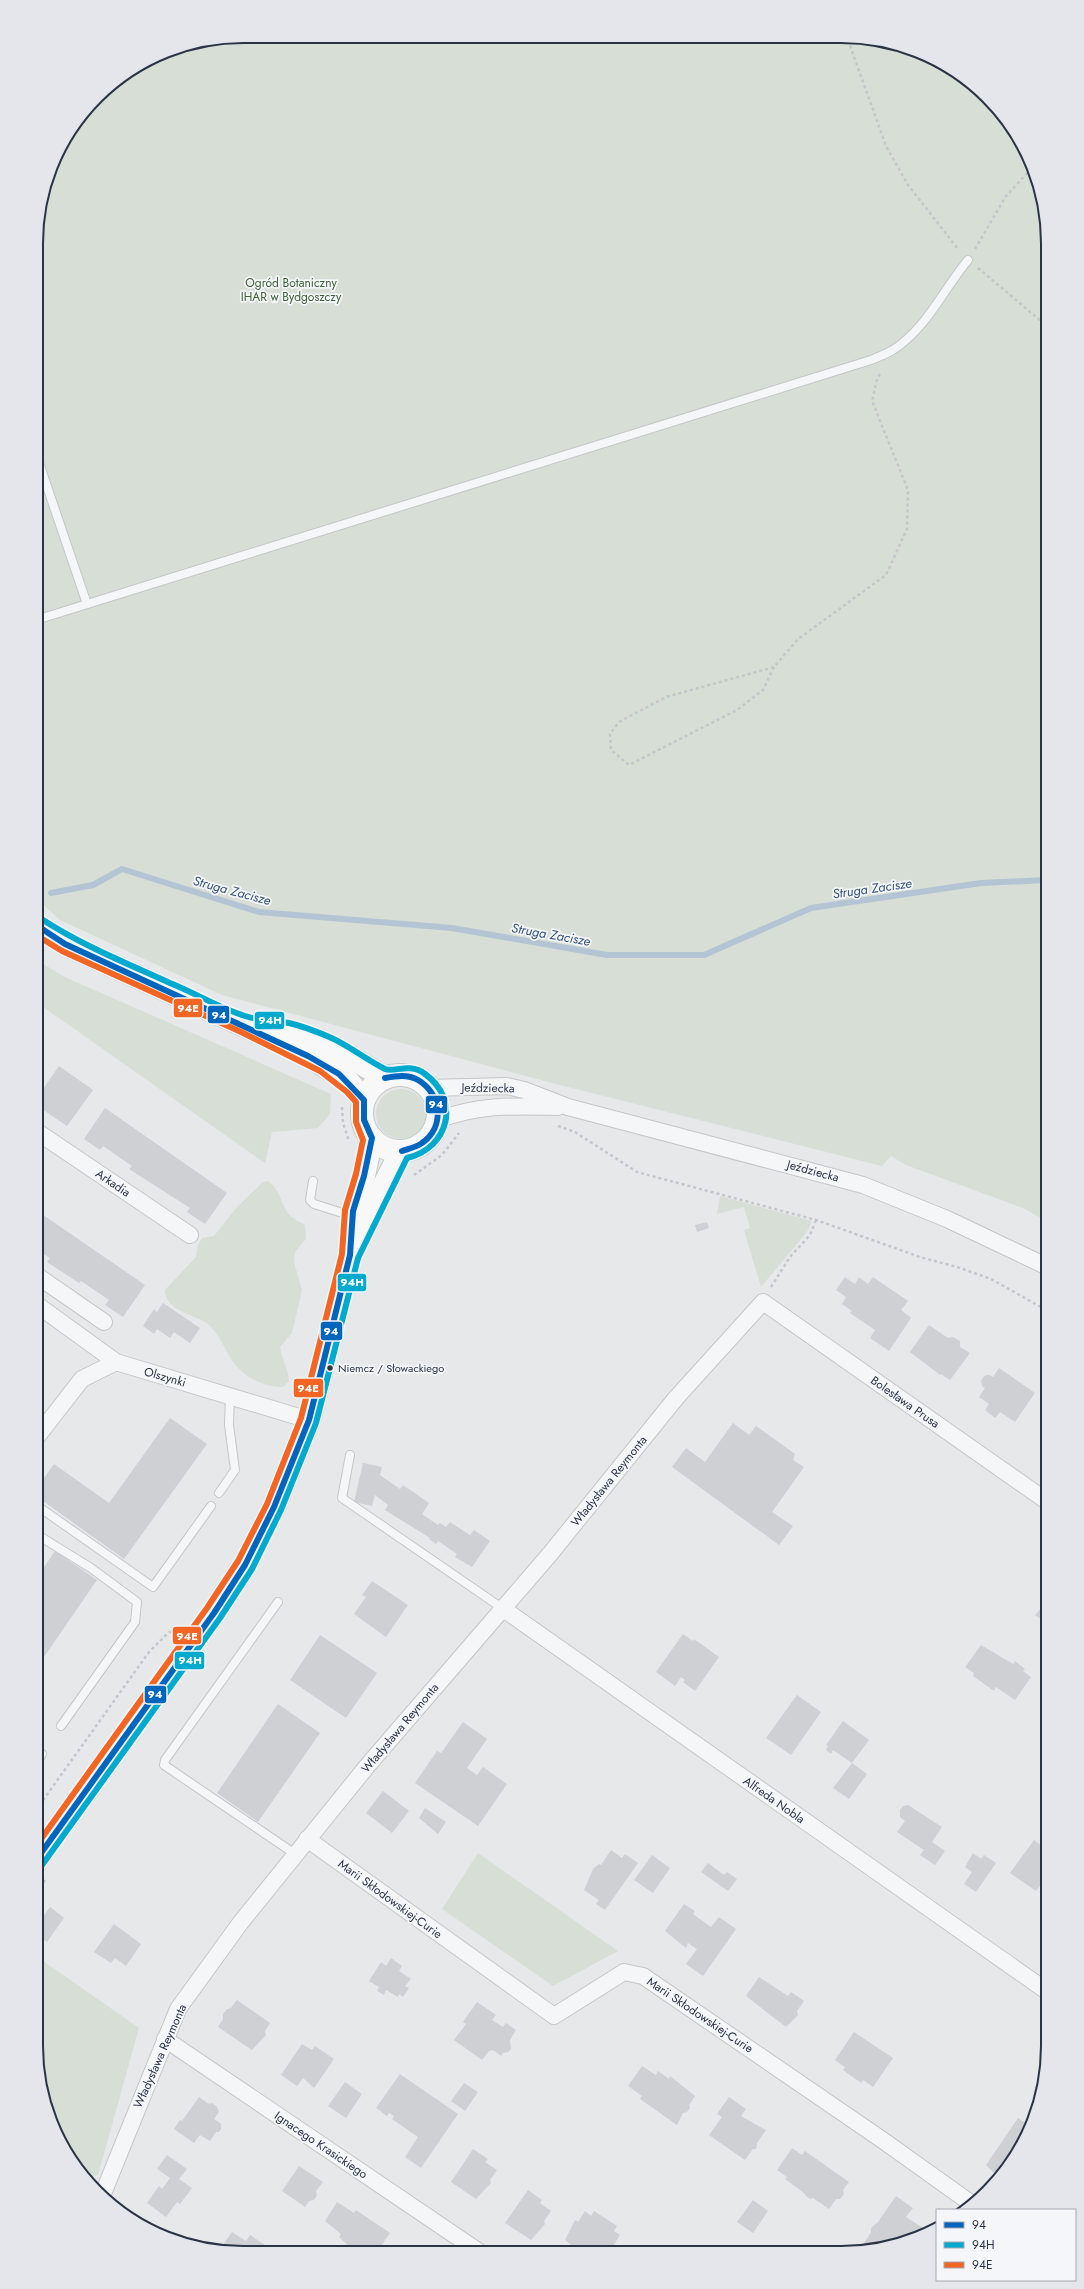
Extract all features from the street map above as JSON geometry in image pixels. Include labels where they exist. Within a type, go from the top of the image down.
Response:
[{"type":"street","points":[[43,930],[65,944],[243,1024],[267,1038],[306,1054],[331,1069],[358,1090],[364,1100]]},
{"type":"street","points":[[243,1024],[288,1031],[325,1044],[385,1078]]},
{"type":"street","points":[[406,1075],[420,1080],[429,1088],[437,1100],[438,1120],[434,1132],[425,1142],[415,1148],[402,1151],[381,1146],[372,1138],[365,1127],[362,1114],[364,1100],[374,1086],[385,1078],[406,1075]]},
{"type":"street","name":"Jeździecka","points":[[429,1088],[507,1086],[524,1090],[568,1107],[863,1185],[947,1219],[1041,1264]]},
{"type":"street","name":"Jeździecka","points":[[438,1120],[460,1111],[482,1107],[568,1107]]},
{"type":"street","points":[[43,1850],[214,1613],[245,1565],[274,1507],[309,1420],[350,1255],[352,1216],[364,1176],[372,1138]]},
{"type":"street","name":"Arkadia","points":[[43,1139],[190,1235]]},
{"type":"street","points":[[350,1255],[402,1151]]},
{"type":"street","points":[[43,1279],[104,1322]]},
{"type":"street","name":"Bolesława Prusa","points":[[763,1302],[1041,1497]]},
{"type":"street","name":"Władysława Reymonta","points":[[104,2191],[178,2009],[241,1922],[294,1854],[502,1608],[550,1554],[676,1398],[763,1302]]},
{"type":"street","name":"Olszynki","points":[[43,1309],[116,1362],[309,1420]]},
{"type":"street","points":[[43,1429],[82,1379],[116,1362]]},
{"type":"street","name":"Alfreda Nobla","points":[[502,1608],[1041,1987]]},
{"type":"street","name":"Marii Skłodowskiej-Curie","points":[[307,1839],[554,2016],[624,1972],[643,1976],[875,2134],[968,2201]]},
{"type":"street","name":"Ignacego Krasickiego","points":[[165,2039],[471,2246]]},
{"type":"lane","points":[[43,618],[344,526],[863,363],[892,351],[916,332],[930,314],[954,276],[968,260]]},
{"type":"lane","points":[[43,475],[87,604]]},
{"type":"lane","points":[[313,1182],[310,1200],[314,1204],[352,1216]]},
{"type":"lane","points":[[219,1492],[235,1470],[229,1425],[230,1396]]},
{"type":"lane","points":[[350,1455],[342,1498],[502,1608]]},
{"type":"lane","points":[[43,1510],[153,1587],[211,1506]]},
{"type":"lane","points":[[43,1538],[90,1568],[137,1602],[135,1622],[61,1726]]},
{"type":"lane","points":[[278,1602],[165,1760],[164,1765],[294,1854]]},
{"type":"path","points":[[849,43],[886,146],[908,185],[939,227],[968,260],[1041,321]]},
{"type":"path","points":[[968,260],[1006,196],[1028,172]]},
{"type":"path","points":[[774,667],[666,697],[619,722],[610,734],[611,750],[629,765],[730,713],[763,690],[774,667],[798,639],[886,575],[907,529],[908,490],[872,402],[877,379],[892,351]]},
{"type":"path","points":[[340,1102],[350,1144]]},
{"type":"path","points":[[551,1124],[575,1132],[637,1172],[816,1220],[920,1257],[991,1279],[1041,1307]]},
{"type":"path","points":[[411,1177],[442,1155],[463,1128]]},
{"type":"path","points":[[763,1302],[790,1257],[810,1235],[816,1220]]},
{"type":"green space","name":"Ogród Botaniczny IHAR w Bydgoszczy","points":[[230,43],[854,43],[893,50],[918,58],[963,84],[983,101],[1000,121],[1026,166],[1034,191],[1041,230],[1041,1218],[1023,1208],[906,1165],[891,1156],[882,1166],[552,1083],[222,995],[60,920],[43,904],[43,230],[50,191],[58,166],[84,121],[101,101],[121,84],[166,58],[191,50]]},
{"type":"green space","points":[[43,964],[67,978],[331,1094],[330,1114],[318,1128],[272,1132],[265,1163],[43,1007]]},
{"type":"green space","points":[[401,1089],[411,1091],[419,1096],[424,1104],[426,1114],[424,1124],[419,1132],[411,1137],[401,1139],[391,1137],[383,1132],[378,1124],[376,1114],[378,1104],[383,1096],[391,1091]]},
{"type":"green space","points":[[268,1181],[275,1187],[288,1214],[305,1225],[306,1239],[295,1252],[294,1262],[302,1290],[292,1333],[280,1347],[289,1381],[283,1387],[275,1387],[260,1383],[246,1375],[234,1363],[211,1327],[202,1320],[175,1308],[170,1303],[165,1290],[196,1257],[198,1245],[202,1238],[214,1236],[237,1207],[263,1182]]},
{"type":"green space","points":[[720,1196],[812,1221],[807,1232],[761,1287],[744,1230],[750,1228],[744,1207],[717,1214]]},
{"type":"green space","points":[[478,1853],[618,1951],[553,1986],[442,1909]]},
{"type":"green space","points":[[43,1961],[139,2028],[98,2175],[92,2177],[84,2168],[70,2146],[58,2123],[50,2098],[43,2059]]},
{"type":"building","points":[[59,1066],[93,1090],[67,1126],[43,1110],[43,1089]]},
{"type":"building","points":[[105,1108],[227,1193],[205,1224],[187,1212],[190,1208],[129,1169],[132,1166],[103,1146],[100,1150],[84,1139]]},
{"type":"building","points":[[43,1215],[145,1285],[123,1317],[105,1305],[109,1300],[81,1281],[79,1283],[47,1262],[50,1258],[43,1254]]},
{"type":"building","points":[[707,1222],[709,1228],[697,1232],[695,1225]]},
{"type":"building","points":[[845,1277],[855,1284],[859,1277],[868,1284],[873,1277],[908,1301],[901,1310],[911,1318],[889,1351],[870,1338],[875,1330],[850,1313],[852,1311],[842,1304],[846,1297],[836,1290]]},
{"type":"building","points":[[163,1303],[200,1328],[190,1343],[174,1332],[170,1338],[157,1329],[154,1334],[143,1326],[154,1309],[157,1312]]},
{"type":"building","points":[[929,1325],[948,1338],[953,1337],[960,1341],[960,1347],[970,1353],[950,1380],[941,1374],[940,1375],[910,1352]]},
{"type":"building","points":[[999,1368],[1035,1393],[1015,1422],[1000,1412],[995,1418],[985,1410],[989,1404],[979,1397],[985,1388],[982,1386],[981,1381],[984,1376],[989,1375],[993,1377]]},
{"type":"building","points":[[170,1418],[207,1444],[124,1559],[43,1501],[43,1479],[54,1464],[109,1503]]},
{"type":"building","points":[[733,1423],[749,1435],[756,1426],[795,1454],[793,1460],[804,1467],[772,1512],[793,1526],[779,1545],[672,1467],[686,1448],[705,1462]]},
{"type":"building","points":[[363,1463],[382,1467],[380,1475],[400,1489],[403,1485],[429,1503],[422,1514],[438,1525],[440,1523],[446,1527],[450,1522],[470,1535],[474,1530],[490,1541],[472,1567],[455,1557],[457,1554],[438,1541],[436,1544],[429,1539],[430,1538],[385,1510],[388,1505],[375,1495],[372,1506],[354,1502]]},
{"type":"building","points":[[55,1551],[97,1580],[44,1657],[43,1656],[43,1569]]},
{"type":"building","points":[[372,1581],[408,1605],[386,1637],[354,1614],[366,1597],[362,1595]]},
{"type":"building","points":[[1041,1609],[1041,1619],[1035,1615]]},
{"type":"building","points":[[683,1634],[693,1641],[694,1639],[719,1657],[695,1691],[683,1682],[685,1680],[681,1677],[675,1686],[656,1672]]},
{"type":"building","points":[[320,1635],[377,1673],[346,1718],[290,1680]]},
{"type":"building","points":[[981,1645],[1013,1664],[1015,1661],[1025,1669],[1023,1671],[1031,1677],[1015,1700],[996,1687],[994,1691],[973,1676],[974,1673],[965,1667]]},
{"type":"building","points":[[797,1695],[821,1712],[791,1755],[766,1738]]},
{"type":"building","points":[[278,1704],[320,1733],[258,1822],[217,1793]]},
{"type":"building","points":[[843,1721],[869,1740],[852,1763],[833,1750],[831,1754],[826,1750],[828,1746],[826,1745]]},
{"type":"building","points":[[463,1722],[487,1739],[467,1768],[477,1775],[483,1767],[507,1784],[478,1826],[415,1783],[437,1751],[441,1753]]},
{"type":"building","points":[[852,1763],[867,1774],[849,1799],[833,1788]]},
{"type":"building","points":[[383,1791],[409,1811],[392,1833],[366,1813]]},
{"type":"building","points":[[908,1805],[942,1827],[932,1842],[945,1851],[935,1865],[920,1855],[924,1850],[897,1832],[905,1821],[900,1817],[900,1810],[903,1806]]},
{"type":"building","points":[[425,1808],[446,1822],[438,1834],[419,1818]]},
{"type":"building","points":[[1034,1840],[1041,1845],[1041,1885],[1036,1891],[1010,1873]]},
{"type":"building","points":[[611,1850],[622,1858],[625,1854],[638,1863],[605,1910],[596,1904],[599,1900],[584,1890],[593,1869],[599,1864],[601,1865]]},
{"type":"building","points":[[973,1853],[981,1859],[984,1855],[996,1863],[976,1892],[964,1884],[972,1872],[965,1867]]},
{"type":"building","points":[[652,1855],[670,1868],[653,1893],[634,1880]]},
{"type":"building","points":[[708,1863],[724,1875],[727,1872],[737,1879],[728,1891],[701,1872]]},
{"type":"building","points":[[684,1904],[695,1911],[693,1914],[711,1927],[719,1917],[736,1929],[703,1976],[686,1964],[697,1949],[688,1943],[686,1948],[665,1931]]},
{"type":"building","points":[[50,1907],[64,1918],[47,1942],[43,1939],[43,1916]]},
{"type":"building","points":[[114,1924],[141,1944],[126,1966],[115,1958],[111,1963],[94,1952]]},
{"type":"building","points":[[391,1958],[402,1966],[399,1971],[411,1979],[405,1986],[409,1988],[403,1997],[399,1994],[398,1997],[386,1990],[384,1995],[377,1991],[379,1987],[369,1981],[381,1962],[386,1966]]},
{"type":"building","points":[[759,1977],[788,1996],[791,1992],[804,2001],[797,2011],[798,2015],[786,2027],[746,1996]]},
{"type":"building","points":[[237,2000],[270,2023],[265,2031],[266,2035],[252,2050],[218,2027],[223,2019],[223,2014],[227,2009],[231,2008]]},
{"type":"building","points":[[477,2002],[496,2015],[492,2020],[503,2027],[506,2023],[516,2030],[510,2040],[511,2049],[508,2052],[503,2053],[501,2056],[493,2050],[489,2051],[482,2060],[454,2040],[466,2024],[463,2022]]},
{"type":"building","points":[[854,2032],[893,2058],[873,2087],[863,2080],[861,2083],[843,2070],[845,2067],[835,2060]]},
{"type":"building","points":[[302,2044],[312,2050],[315,2046],[334,2059],[314,2088],[303,2078],[297,2086],[281,2075]]},
{"type":"building","points":[[642,2066],[656,2075],[658,2071],[669,2079],[670,2076],[695,2096],[689,2105],[690,2108],[687,2112],[683,2113],[677,2125],[640,2099],[642,2096],[628,2086]]},
{"type":"building","points":[[400,2074],[458,2114],[421,2168],[405,2157],[418,2137],[392,2119],[394,2116],[389,2113],[387,2116],[376,2108]]},
{"type":"building","points":[[345,2082],[362,2094],[346,2118],[328,2106]]},
{"type":"building","points":[[464,2083],[478,2092],[465,2111],[451,2101]]},
{"type":"building","points":[[199,2097],[209,2104],[212,2103],[217,2107],[219,2112],[214,2119],[221,2124],[221,2129],[219,2132],[216,2132],[210,2141],[200,2135],[194,2143],[174,2129],[180,2120],[182,2121]]},
{"type":"building","points":[[729,2097],[746,2109],[741,2116],[766,2130],[757,2143],[756,2149],[753,2149],[745,2160],[709,2135],[722,2117],[717,2114]]},
{"type":"building","points":[[1018,2118],[1026,2123],[1014,2146],[996,2172],[995,2171],[994,2173],[986,2165]]},
{"type":"building","points":[[792,2148],[802,2155],[805,2151],[849,2182],[843,2190],[844,2194],[840,2199],[836,2199],[829,2209],[813,2198],[810,2199],[806,2196],[785,2179],[787,2177],[777,2170]]},
{"type":"building","points":[[473,2149],[488,2159],[485,2162],[497,2170],[490,2180],[491,2183],[476,2199],[451,2182]]},
{"type":"building","points":[[167,2155],[187,2169],[179,2179],[192,2188],[180,2204],[177,2202],[166,2217],[147,2203],[159,2186],[162,2189],[170,2178],[157,2169]]},
{"type":"building","points":[[299,2166],[323,2182],[316,2191],[317,2195],[314,2200],[309,2201],[305,2207],[282,2191]]},
{"type":"building","points":[[528,2190],[542,2200],[540,2203],[551,2211],[544,2221],[545,2224],[531,2240],[505,2223]]},
{"type":"building","points":[[896,2196],[913,2208],[906,2217],[924,2228],[893,2239],[863,2245],[871,2232],[871,2228],[878,2222]]},
{"type":"building","points":[[753,2200],[768,2211],[753,2233],[737,2222]]},
{"type":"building","points":[[337,2202],[354,2213],[356,2210],[390,2233],[381,2246],[349,2246],[339,2237],[341,2234],[325,2221]]},
{"type":"building","points":[[585,2211],[591,2216],[594,2211],[617,2226],[614,2231],[620,2235],[613,2246],[573,2246],[565,2240],[575,2220],[578,2222]]},
{"type":"building","points":[[232,2232],[246,2241],[250,2235],[265,2245],[230,2246],[223,2245]]},
{"type":"waterway","name":"Struga Zacisze","points":[[51,893],[93,885],[122,869],[259,912],[452,928],[607,955],[704,955],[811,908],[981,883],[1041,880]]},
{"type":"transit line","name":"94H","points":[[43,920],[71,937],[120,961],[235,1013],[250,1018],[289,1023],[313,1030],[342,1043],[385,1069],[393,1070],[408,1068],[419,1071],[425,1074],[436,1085],[443,1097],[446,1109],[445,1122],[441,1134],[433,1144],[421,1153],[407,1158],[358,1258],[316,1423],[281,1510],[252,1569],[220,1618],[43,1864]]},
{"type":"transit line","name":"94","points":[[43,930],[65,944],[308,1056],[339,1074],[364,1100],[364,1120],[372,1138],[364,1176],[353,1211],[350,1255],[309,1420],[274,1507],[245,1565],[214,1613],[43,1850]]},
{"type":"transit line","name":"94E","points":[[43,939],[62,951],[239,1031],[320,1071],[347,1092],[356,1102],[356,1122],[363,1140],[356,1174],[345,1210],[342,1254],[301,1418],[267,1504],[238,1561],[207,1608],[43,1836]]},
{"type":"transit line","name":"94","points":[[385,1078],[402,1076],[414,1078],[426,1086],[436,1102],[438,1111],[437,1120],[429,1136],[420,1144],[402,1151]]},
{"type":"place","name":"Niemcz / Słowackiego","points":[[330,1368]]}]
